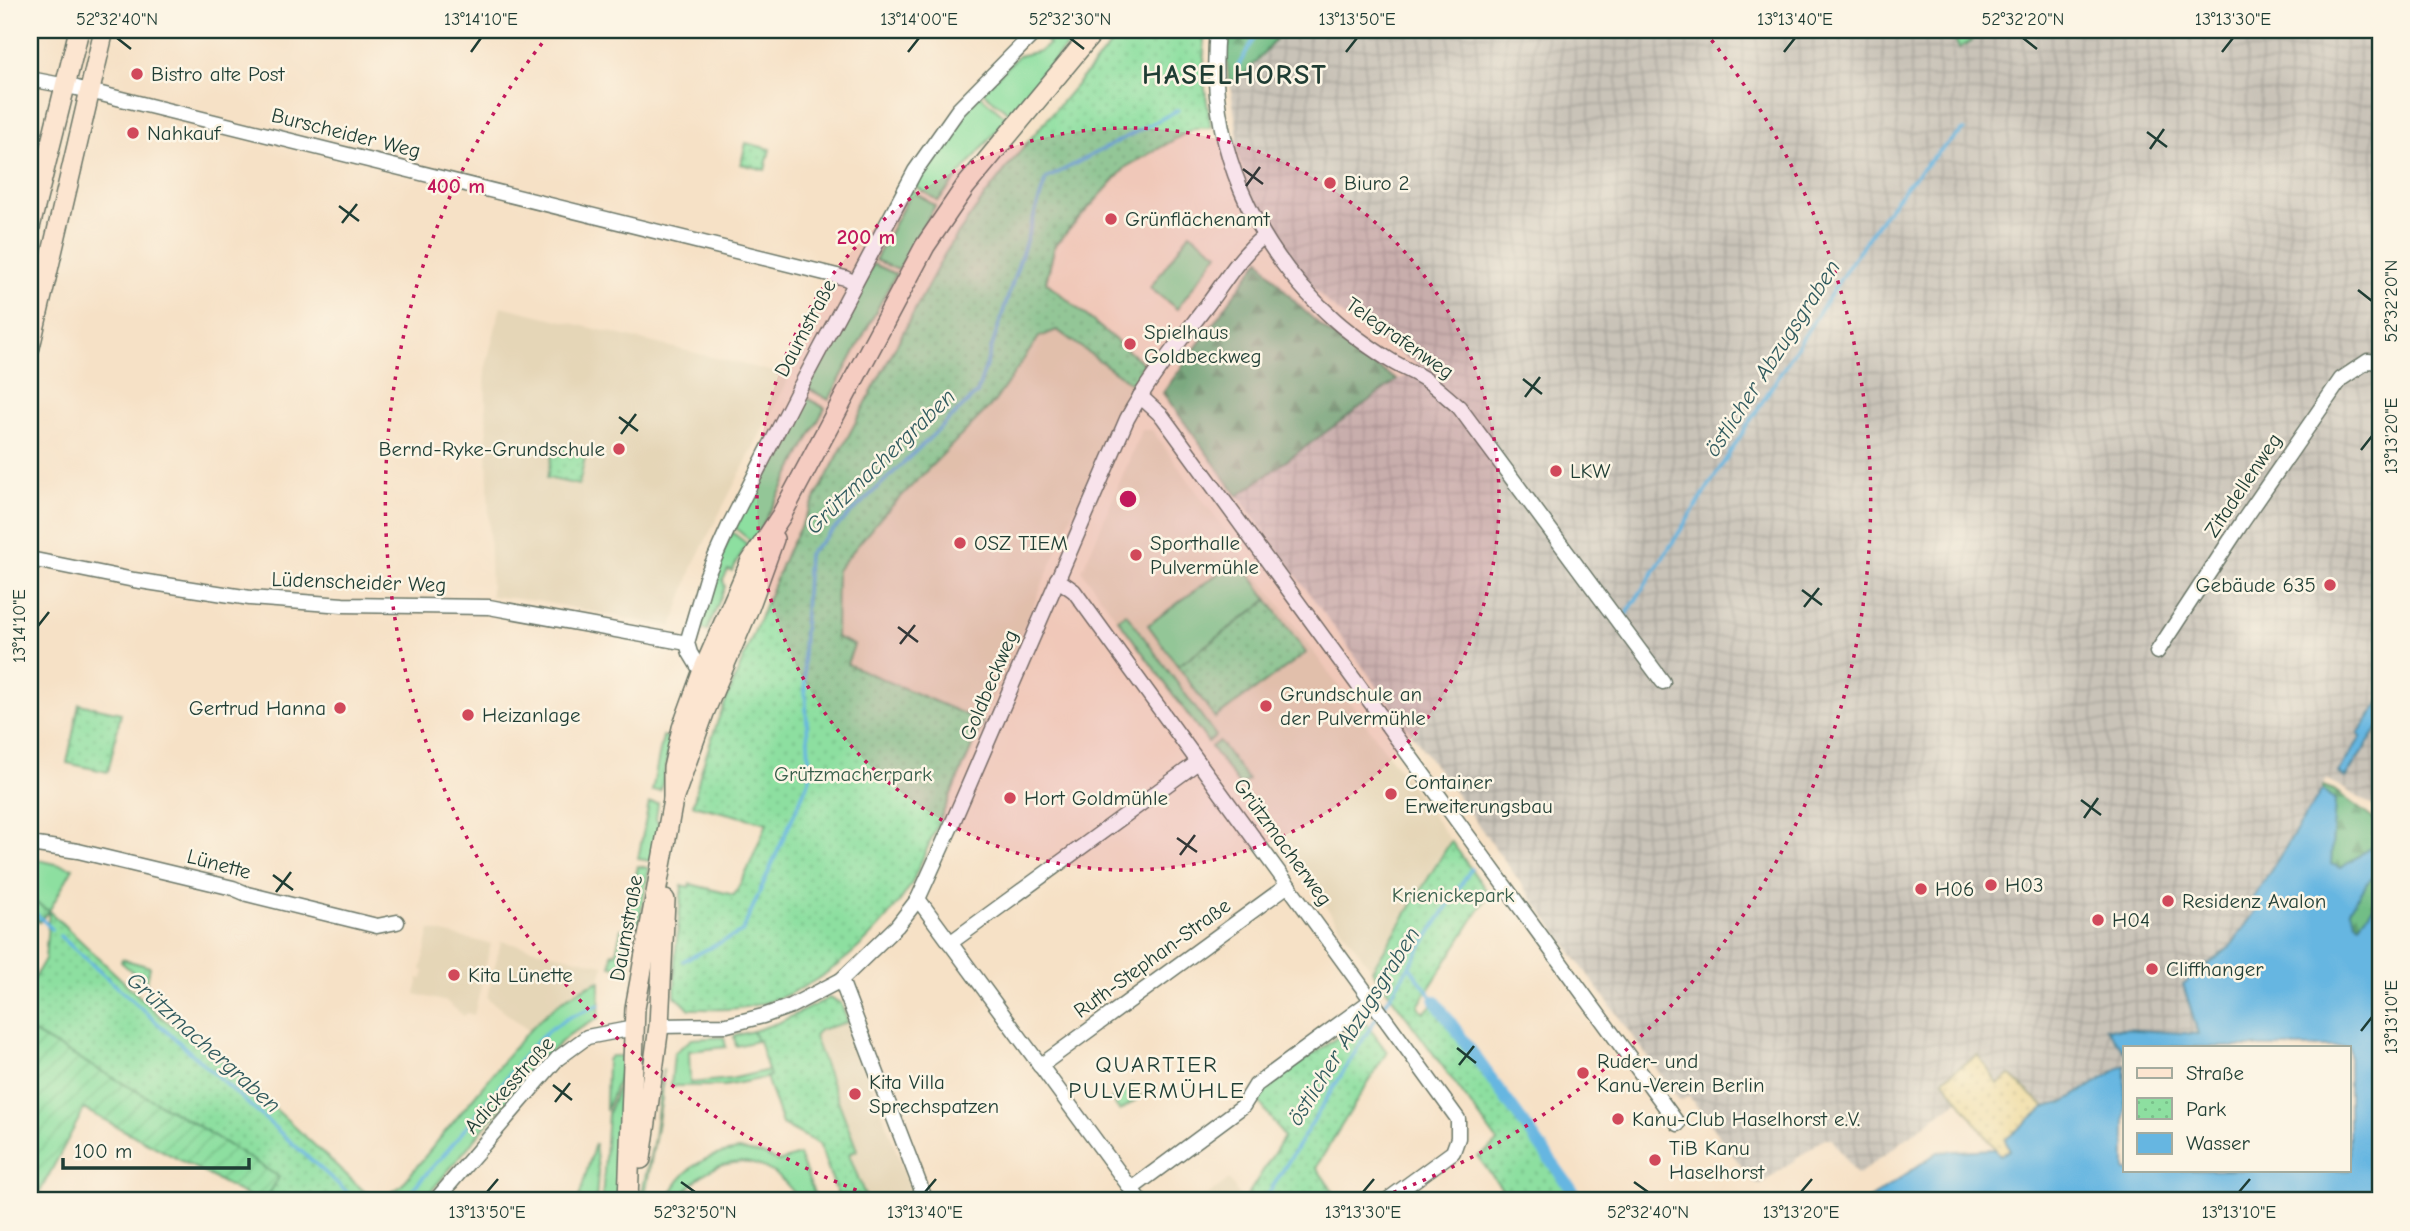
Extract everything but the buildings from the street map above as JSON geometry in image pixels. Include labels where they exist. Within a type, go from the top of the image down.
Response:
[{"type":"main road","points":[[30,227],[79,30]]},
{"type":"main road","points":[[30,347],[104,30]]},
{"type":"main road","name":"Daumstraße","points":[[673,800],[673,768],[682,728],[702,673],[750,563],[781,516],[925,246],[946,212],[1095,30]]},
{"type":"main road","name":"Daumstraße","points":[[628,1201],[634,1028],[638,991],[673,800],[704,713],[758,584],[781,516]]},
{"type":"main road","name":"Daumstraße","points":[[634,1201],[659,1026],[666,836]]},
{"type":"main road","points":[[634,1028],[659,1026]]},
{"type":"street","name":"Telegrafenweg","points":[[1217,30],[1217,85],[1228,153],[1263,237],[1290,274],[1337,323],[1388,359],[1426,379],[1459,407],[1662,682]]},
{"type":"street","name":"Daumstraße","points":[[687,643],[707,575],[729,526],[915,172],[947,124],[976,90],[1031,36]]},
{"type":"street","name":"Burscheider Weg","points":[[30,79],[845,278],[855,283]]},
{"type":"street","name":"Goldbeckweg","points":[[659,1026],[727,1025],[763,1016],[804,1000],[841,980],[882,942],[918,899],[1127,419],[1140,396],[1252,245],[1263,237]]},
{"type":"street","name":"Zitadellenweg","points":[[2157,652],[2341,379],[2368,361],[2380,362]]},
{"type":"street","points":[[1140,396],[1162,416],[1678,1124]]},
{"type":"street","name":"Lüdenscheider Weg","points":[[30,559],[108,575],[250,598],[343,605],[489,607],[687,643]]},
{"type":"street","name":"Grützmacherweg","points":[[1057,579],[1074,591],[1458,1119],[1458,1138],[1453,1152],[1386,1201]]},
{"type":"street","points":[[687,643],[702,673]]},
{"type":"street","points":[[950,943],[1198,762]]},
{"type":"street","name":"Lünette","points":[[30,844],[78,851],[220,884],[247,894],[377,926],[397,922]]},
{"type":"street","name":"Ruth-Stephan-Straße","points":[[1040,1066],[1288,885]]},
{"type":"street","points":[[918,899],[1135,1195],[1243,1106],[1256,1085],[1375,1004]]},
{"type":"street","points":[[841,980],[926,1201]]},
{"type":"street","name":"Adickesstraße","points":[[435,1201],[557,1059],[587,1037],[634,1028]]},
{"type":"shaded area","points":[[1228,30],[2380,30],[2380,810],[2329,780],[2325,781],[2322,790],[2250,903],[2257,909],[2230,947],[2183,984],[2199,1034],[2107,1029],[2123,1049],[2123,1066],[2062,1103],[2045,1107],[2000,1155],[1958,1100],[1857,1175],[1832,1139],[1825,1138],[1760,1185],[1754,1183],[1689,1096],[1680,1101],[1238,496],[1397,380],[1425,369],[1371,336],[1331,306],[1302,276],[1272,234],[1249,191],[1234,142],[1238,137],[1227,62]]},
{"type":"shaded area","name":"Bernd-Ryke-Grundschule","points":[[501,306],[790,376],[694,563],[672,627],[537,601],[491,596],[485,370]]},
{"type":"shaded area","name":"OSZ TIEM","points":[[1057,330],[1132,384],[1124,395],[983,722],[846,664],[854,645],[836,637],[837,570],[882,516],[995,401],[1039,337]]},
{"type":"shaded area","name":"Grundschule an der Pulvermühle","points":[[1142,430],[1152,430],[1451,841],[1372,970],[1082,571]]},
{"type":"shaded area","name":"Kita Lünette","points":[[430,930],[491,944],[474,1015],[467,1013],[464,1016],[447,1002],[415,994],[419,978],[423,979],[424,971],[421,970]]},
{"type":"shaded area","points":[[501,941],[604,965],[600,981],[577,990],[553,1007],[529,1031],[487,998]]},
{"type":"shaded area","name":"Kita Villa Sprechspatzen","points":[[848,1022],[915,1201],[867,1201],[849,1153],[857,1150],[814,1037],[819,1030]]},
{"type":"shaded area","points":[[1229,1179],[1243,1201],[1199,1201],[1204,1198]]},
{"type":"green space","points":[[1036,30],[1080,30],[1010,114],[982,91],[1018,56],[1040,51],[1049,44]]},
{"type":"green space","name":"Grützmacherpark","points":[[1126,30],[1204,30],[1204,82],[1211,128],[1195,128],[1126,167],[1055,245],[1046,282],[1145,365],[1132,384],[1057,330],[1039,337],[995,401],[882,516],[837,570],[836,637],[854,645],[847,664],[983,722],[911,885],[879,927],[859,947],[838,965],[791,993],[733,1009],[690,1009],[675,996],[675,960],[682,885],[689,887],[690,884],[734,895],[767,823],[693,805],[718,720],[787,552],[944,255],[1024,146]]},
{"type":"green space","points":[[1228,30],[1284,30],[1244,75],[1229,83]]},
{"type":"green space","points":[[1950,30],[1966,30],[1972,41],[1959,48]]},
{"type":"green space","points":[[979,94],[1007,118],[938,201],[915,186],[946,134]]},
{"type":"green space","points":[[746,143],[770,149],[765,170],[741,164]]},
{"type":"green space","points":[[912,190],[935,206],[898,270],[875,260]]},
{"type":"green space","points":[[1190,233],[1218,253],[1177,309],[1150,288]]},
{"type":"green space","points":[[1260,259],[1305,312],[1358,354],[1397,380],[1238,496],[1163,393]]},
{"type":"green space","points":[[873,264],[896,274],[829,400],[807,388]]},
{"type":"green space","points":[[803,396],[825,408],[753,543],[735,528]]},
{"type":"green space","points":[[554,445],[586,452],[579,485],[547,478]]},
{"type":"green space","points":[[732,532],[747,544],[732,571],[728,570],[723,580],[725,587],[707,631],[695,627],[706,588]]},
{"type":"green space","points":[[1238,559],[1268,600],[1178,666],[1148,625]]},
{"type":"green space","points":[[1268,600],[1306,653],[1215,718],[1178,666]]},
{"type":"green space","points":[[1126,613],[1216,736],[1208,742],[1118,619]]},
{"type":"green space","points":[[79,704],[121,713],[108,772],[67,763]]},
{"type":"green space","points":[[663,736],[671,738],[661,790],[652,791]]},
{"type":"green space","points":[[1219,741],[1248,780],[1240,786],[1211,747]]},
{"type":"green space","points":[[2323,786],[2334,790],[2380,824],[2380,841],[2341,868],[2331,864],[2335,800],[2322,790]]},
{"type":"green space","points":[[649,803],[658,803],[656,819],[660,827],[651,861],[638,859]]},
{"type":"green space","name":"Krienickepark","points":[[1451,841],[1489,894],[1418,1006],[1424,1013],[1435,1001],[1580,1201],[1511,1201],[1478,1157],[1498,1142],[1372,970]]},
{"type":"green space","points":[[30,858],[73,868],[49,911],[30,899]]},
{"type":"green space","points":[[638,866],[649,868],[639,923],[634,922],[629,906]]},
{"type":"green space","points":[[2380,871],[2380,899],[2360,924],[2356,922],[2350,909],[2369,881]]},
{"type":"green space","points":[[30,899],[49,911],[39,922],[30,914]]},
{"type":"green space","points":[[49,911],[161,1017],[228,1065],[365,1192],[378,1195],[382,1201],[265,1201],[278,1177],[195,1124],[30,1031],[30,985],[45,959]]},
{"type":"green space","points":[[621,929],[629,931],[624,968],[611,966],[612,953],[616,953]]},
{"type":"green space","points":[[122,959],[150,967],[146,984],[121,962]]},
{"type":"green space","points":[[600,981],[599,1018],[570,1034],[540,1061],[423,1201],[382,1201],[378,1195],[389,1194],[401,1186],[532,1027],[563,1000]]},
{"type":"green space","points":[[829,998],[841,1003],[848,1022],[819,1030],[814,1037],[857,1150],[849,1154],[867,1201],[840,1201],[819,1144],[782,1124],[766,1077],[770,1076],[753,1031],[780,1022]]},
{"type":"green space","points":[[1363,1019],[1387,1052],[1316,1167],[1340,1201],[1244,1201],[1284,1137],[1256,1097]]},
{"type":"green space","points":[[30,1031],[195,1124],[279,1177],[265,1201],[257,1201],[84,1109],[35,1201],[30,1201]]},
{"type":"green space","points":[[753,1031],[757,1041],[736,1046],[734,1036]]},
{"type":"green space","points":[[724,1037],[726,1047],[689,1051],[690,1083],[731,1079],[769,1070],[770,1077],[724,1086],[671,1086],[674,1053],[692,1039]]},
{"type":"green space","points":[[611,1056],[622,1056],[622,1070],[606,1111],[607,1060]]},
{"type":"green space","points":[[663,1069],[662,1098],[644,1201],[640,1201],[654,1139]]},
{"type":"green space","points":[[625,1071],[627,1107],[618,1201],[602,1201],[608,1113]]},
{"type":"green space","points":[[1132,1084],[1141,1096],[1120,1111],[1111,1099]]},
{"type":"green space","points":[[595,1143],[598,1171],[596,1201],[578,1201]]},
{"type":"green space","points":[[739,1150],[765,1155],[778,1162],[799,1155],[817,1201],[799,1201],[787,1184],[772,1172],[739,1162],[707,1172],[692,1184],[679,1201],[667,1201],[679,1180],[695,1165],[715,1155]]},
{"type":"sand","points":[[1978,1055],[1998,1084],[2010,1075],[2045,1107],[2005,1140],[2010,1150],[2000,1155],[1943,1079]]},
{"type":"water","points":[[2380,702],[2380,725],[2345,778],[2338,773],[2361,737],[2358,734]]},
{"type":"water","points":[[2322,790],[2335,800],[2331,864],[2341,868],[2380,841],[2380,871],[2369,881],[2350,909],[2356,922],[2360,924],[2380,899],[2380,1201],[1867,1201],[1938,1152],[1995,1149],[2000,1155],[2010,1150],[2005,1140],[2045,1107],[2062,1103],[2123,1066],[2123,1172],[2350,1172],[2350,1046],[2123,1046],[2123,1049],[2106,1028],[2198,1034],[2183,984],[2230,947],[2257,909],[2250,903]]},
{"type":"waterway","name":"Grützmachergraben","points":[[1237,68],[1259,30]]},
{"type":"waterway","name":"Grützmachergraben","points":[[683,961],[742,932],[810,778],[803,652],[808,554],[977,393],[1046,179],[1178,110]]},
{"type":"waterway","name":"östlicher Abzugsgraben","points":[[1624,618],[1873,230],[1916,176],[1964,130]]},
{"type":"waterway","name":"östlicher Abzugsgraben","points":[[1382,1009],[1471,869]]},
{"type":"waterway","points":[[30,908],[52,929]]},
{"type":"waterway","name":"Grützmachergraben","points":[[60,936],[357,1201]]},
{"type":"waterway","points":[[1409,966],[1435,1001]]},
{"type":"waterway","points":[[1435,1001],[1580,1201]]},
{"type":"waterway","name":"Grützmachergraben","points":[[402,1201],[548,1031],[569,1017],[599,1005]]},
{"type":"waterway","name":"östlicher Abzugsgraben","points":[[1264,1201],[1378,1015]]},
{"type":"place","name":"Bistro alte Post","points":[[137,74]]},
{"type":"place","name":"Nahkauf","points":[[133,133]]},
{"type":"place","name":"Biuro 2","points":[[1330,183]]},
{"type":"place","name":"Grünflächenamt","points":[[1111,219]]},
{"type":"place","name":"Spielhaus Goldbeckweg","points":[[1130,344]]},
{"type":"place","name":"Bernd-Ryke-Grundschule","points":[[619,449]]},
{"type":"place","name":"LKW","points":[[1556,471]]},
{"type":"place","name":"OSZ TIEM","points":[[960,543]]},
{"type":"place","name":"Sporthalle Pulvermühle","points":[[1136,555]]},
{"type":"place","name":"Gebäude 635","points":[[2330,585]]},
{"type":"place","name":"Grundschule an der Pulvermühle","points":[[1266,706]]},
{"type":"place","name":"Gertrud Hanna","points":[[340,708]]},
{"type":"place","name":"Heizanlage","points":[[468,715]]},
{"type":"place","name":"Container Erweiterungsbau","points":[[1391,794]]},
{"type":"place","name":"Hort Goldmühle","points":[[1010,798]]},
{"type":"place","name":"H03","points":[[1991,885]]},
{"type":"place","name":"H06","points":[[1921,889]]},
{"type":"place","name":"Residenz Avalon","points":[[2168,901]]},
{"type":"place","name":"H04","points":[[2098,920]]},
{"type":"place","name":"Cliffhanger","points":[[2152,969]]},
{"type":"place","name":"Kita Lünette","points":[[454,975]]},
{"type":"place","name":"Ruder- und Kanu-Verein Berlin","points":[[1583,1073]]},
{"type":"place","name":"Kita Villa Sprechspatzen","points":[[855,1094]]},
{"type":"place","name":"Kanu-Club Haselhorst e.V.","points":[[1618,1119]]},
{"type":"place","name":"TiB Kanu Haselhorst","points":[[1655,1160]]},
{"type":"district","name":"HASELHORST","points":[[1235,74]]},
{"type":"district","name":"QUARTIER PULVERMÜHLE","points":[[1157,1077]]}]
